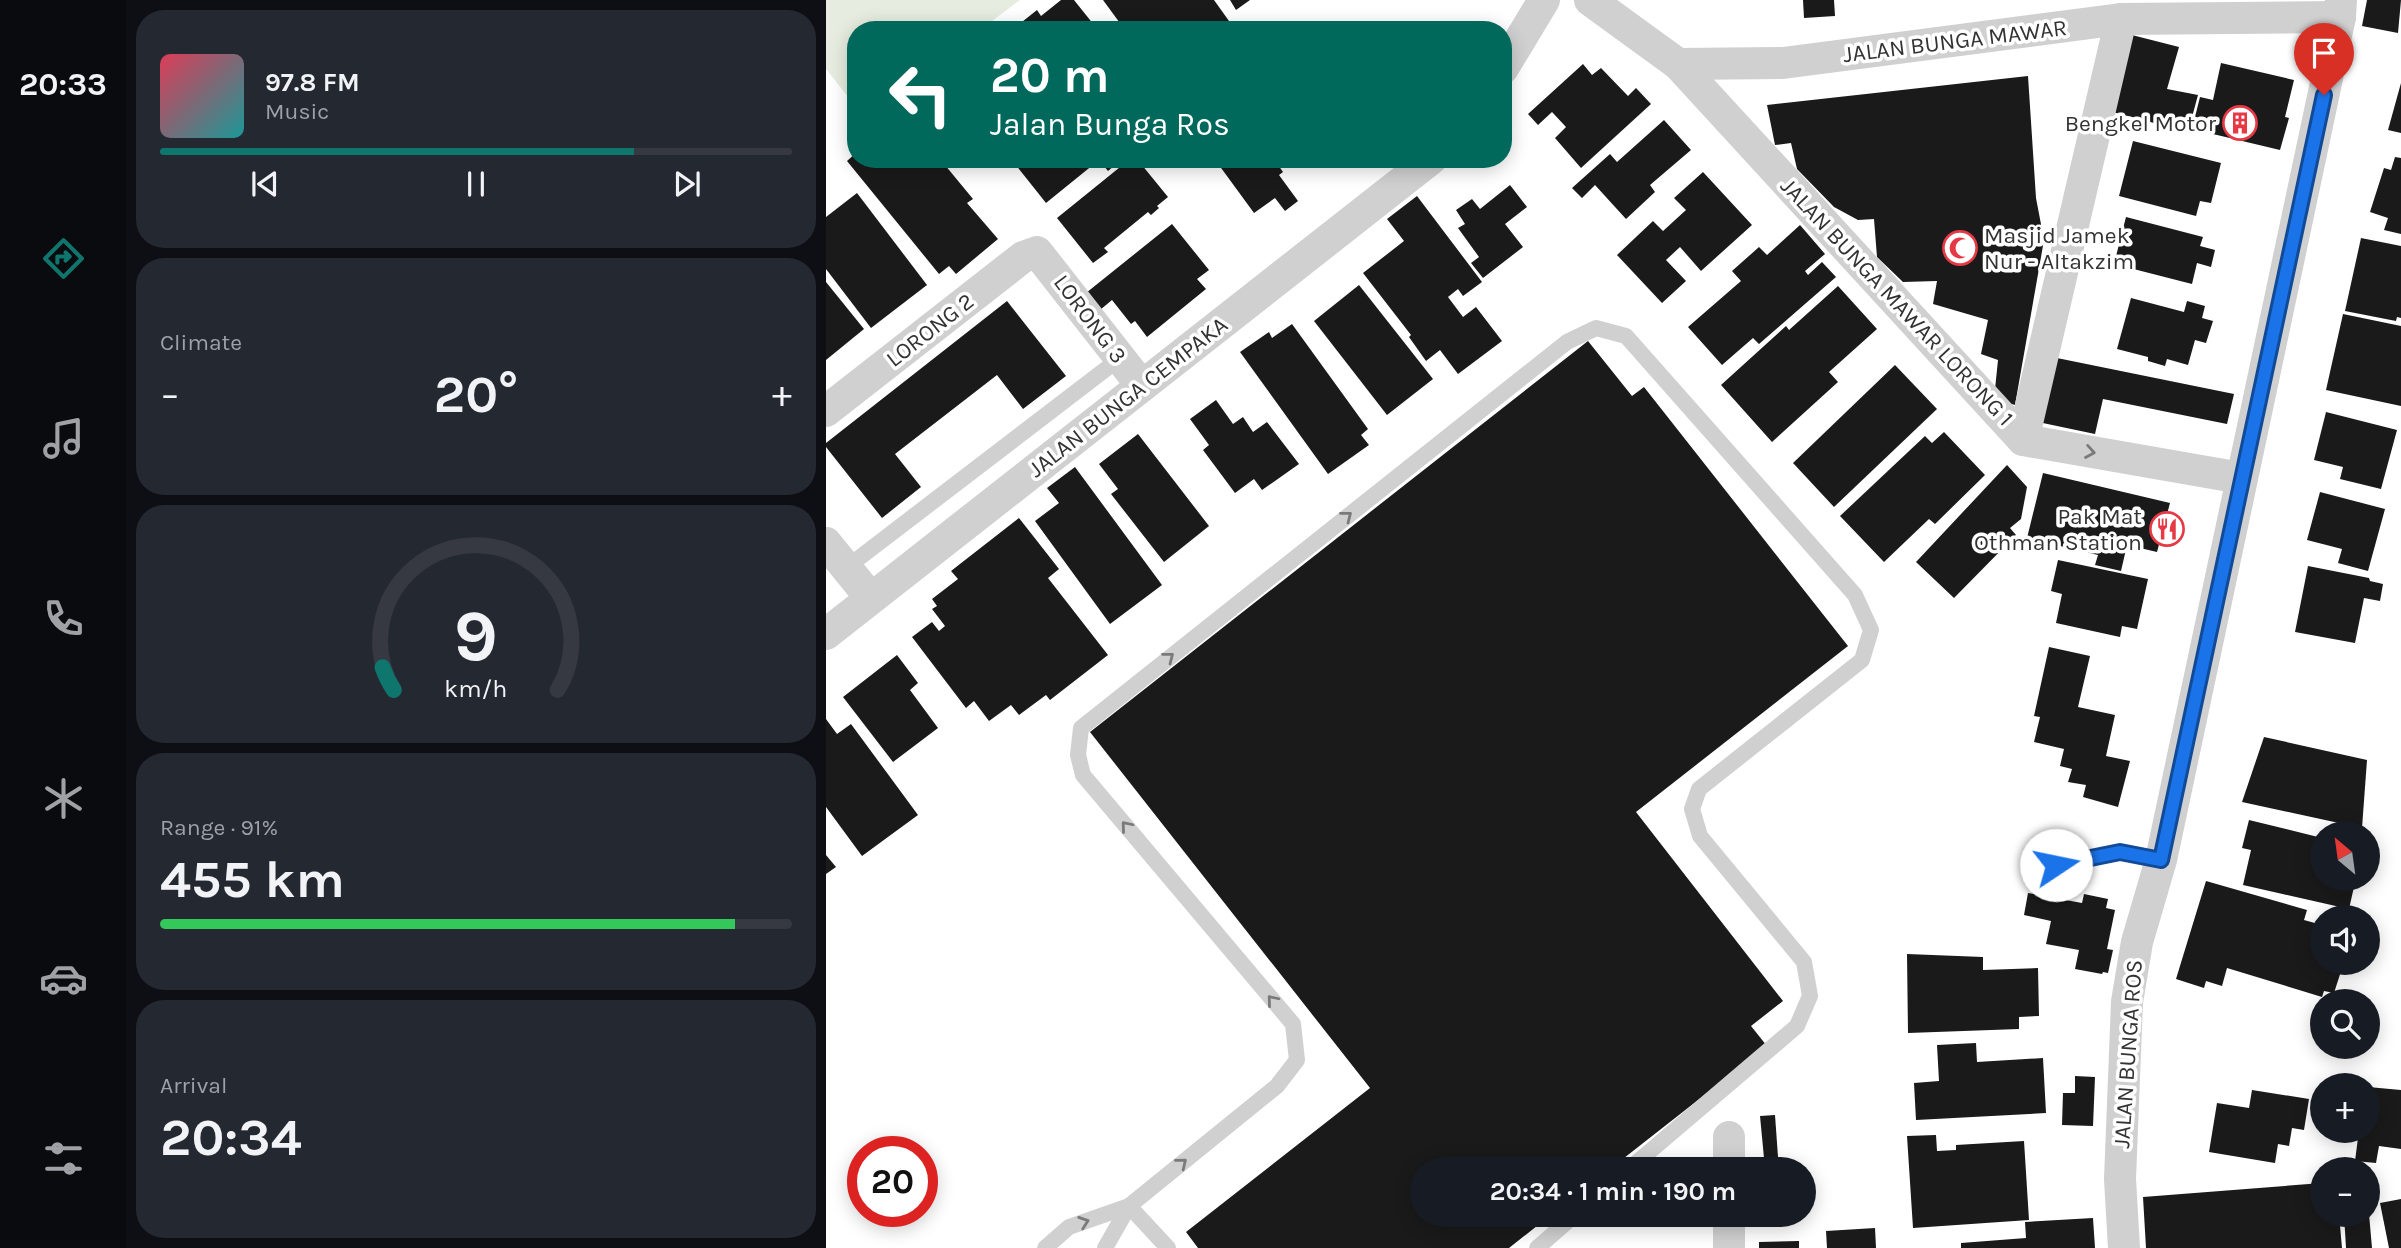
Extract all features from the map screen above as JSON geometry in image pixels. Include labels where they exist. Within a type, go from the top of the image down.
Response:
[{"type":"street","points":[[1512,53],[1544,0]]},
{"type":"street","points":[[1590,0],[1678,64]]},
{"type":"street","name":"JALAN BUNGA MAWAR","points":[[1678,64],[1783,63],[2121,19],[2341,9]]},
{"type":"street","name":"JALAN BUNGA ROS","points":[[2124,1248],[2120,1179],[2127,1002],[2137,942],[2161,860],[2341,9]]},
{"type":"street","points":[[2023,440],[2121,19]]},
{"type":"street","name":"JALAN BUNGA MAWAR LORONG 1","points":[[1678,64],[2023,440],[2241,478]]},
{"type":"street","name":"JALAN BUNGA CEMPAKA","points":[[826,634],[1420,168]]},
{"type":"street","name":"LORONG 3","points":[[1037,252],[1142,386]]},
{"type":"street","name":"LORONG 2","points":[[826,411],[1023,257],[1037,252]]},
{"type":"street","points":[[826,543],[870,597]]},
{"type":"street","points":[[1729,1137],[1729,1157]]},
{"type":"street","points":[[1729,1227],[1729,1248]]},
{"type":"lane","points":[[1045,1248],[1069,1227],[1129,1206],[1277,1086],[1297,1060],[1293,1024],[1083,775],[1078,755],[1081,727],[1567,342],[1595,328],[1626,337],[1856,595],[1871,630],[1862,660],[1699,789],[1692,809],[1700,836],[1804,962],[1810,996],[1797,1026],[1643,1157]]},
{"type":"lane","points":[[846,568],[1119,359]]},
{"type":"lane","points":[[2056,865],[2120,852],[2161,860]]},
{"type":"lane","points":[[1105,1248],[1129,1206]]},
{"type":"lane","points":[[1129,1206],[1168,1248]]},
{"type":"lane","points":[[1537,1248],[1561,1227]]},
{"type":"shaded area","points":[[826,0],[1020,0],[992,21],[847,21],[847,96],[826,69]]},
{"type":"building","points":[[1061,0],[1074,0],[1091,21],[1023,21],[1037,10],[1041,16]]},
{"type":"building","points":[[1103,0],[1214,0],[1229,21],[1118,21]]},
{"type":"building","points":[[1230,0],[1250,0],[1236,10]]},
{"type":"building","points":[[1803,0],[1834,0],[1835,16],[1804,18]]},
{"type":"building","points":[[2367,0],[2401,0],[2398,33],[2362,26]]},
{"type":"building","points":[[2128,34],[2179,47],[2167,89],[2198,95],[2188,132],[2105,110]]},
{"type":"building","points":[[2221,63],[2294,80],[2285,117],[2289,118],[2280,150],[2192,129],[2200,97],[2213,100]]},
{"type":"building","points":[[1583,64],[1592,75],[1601,68],[1628,96],[1636,88],[1651,104],[1581,168],[1555,138],[1566,127],[1552,112],[1538,125],[1528,114]]},
{"type":"building","name":"Masjid Jamek Nur - Altakzim","points":[[2028,76],[2036,198],[2044,240],[2015,405],[1994,399],[1998,360],[1981,354],[1988,320],[1933,304],[1937,281],[1903,282],[1877,257],[1874,219],[1858,220],[1834,207],[1797,169],[1791,143],[1775,145],[1767,105]]},
{"type":"building","points":[[2401,83],[2401,133],[2388,130]]},
{"type":"building","points":[[1664,120],[1691,150],[1650,185],[1655,192],[1626,219],[1595,185],[1582,198],[1572,188],[1610,154],[1617,162]]},
{"type":"building","points":[[2133,141],[2221,163],[2211,203],[2200,201],[2196,216],[2119,196]]},
{"type":"building","points":[[2395,157],[2401,158],[2401,234],[2384,230],[2388,218],[2370,212],[2384,168],[2391,170]]},
{"type":"building","points":[[853,168],[947,168],[973,199],[967,203],[998,239],[956,274],[949,266],[939,274]]},
{"type":"building","points":[[1018,168],[1089,168],[1046,203]]},
{"type":"building","points":[[1119,168],[1144,168],[1168,197],[1151,215],[1148,212],[1104,248],[1108,252],[1093,263],[1057,218]]},
{"type":"building","points":[[1221,168],[1280,168],[1283,172],[1279,175],[1298,201],[1285,211],[1275,198],[1254,213]]},
{"type":"building","points":[[1703,172],[1752,225],[1701,271],[1680,247],[1666,260],[1686,281],[1662,303],[1617,255],[1653,221],[1663,231],[1686,210],[1674,198]]},
{"type":"building","points":[[1510,185],[1527,207],[1505,224],[1523,247],[1483,278],[1471,263],[1479,257],[1458,228],[1465,224],[1456,210],[1472,199],[1480,209]]},
{"type":"building","points":[[857,193],[927,285],[871,328],[826,269],[826,217]]},
{"type":"building","points":[[1417,196],[1482,282],[1463,296],[1458,289],[1448,297],[1463,317],[1476,307],[1502,341],[1458,374],[1440,350],[1426,361],[1409,337],[1411,335],[1363,273],[1404,241],[1387,219]]},
{"type":"building","points":[[2126,217],[2203,237],[2200,246],[2215,250],[2211,267],[2197,263],[2192,284],[2114,264]]},
{"type":"building","points":[[1172,224],[1209,270],[1197,279],[1206,289],[1147,337],[1135,321],[1131,324],[1112,300],[1100,310],[1086,293]]},
{"type":"building","points":[[1800,225],[1825,254],[1805,271],[1808,275],[1822,262],[1836,277],[1759,344],[1753,338],[1722,365],[1688,327],[1741,281],[1732,271],[1759,247],[1767,255]]},
{"type":"building","points":[[2361,238],[2401,246],[2401,318],[2397,317],[2396,321],[2345,311]]},
{"type":"building","points":[[826,282],[864,329],[826,360]]},
{"type":"building","points":[[1359,285],[1433,379],[1387,415],[1314,321]]},
{"type":"building","points":[[1838,286],[1877,329],[1829,372],[1838,382],[1772,442],[1721,385],[1786,326],[1789,330]]},
{"type":"building","points":[[2131,298],[2184,312],[2187,301],[2205,306],[2202,318],[2213,321],[2206,343],[2195,340],[2188,365],[2167,359],[2165,366],[2148,361],[2148,357],[2117,349]]},
{"type":"building","points":[[1007,301],[1066,376],[1023,409],[997,375],[895,454],[921,487],[882,518],[826,447],[826,443]]},
{"type":"building","points":[[2343,314],[2401,326],[2401,406],[2326,390]]},
{"type":"building","points":[[1292,324],[1368,429],[1361,435],[1369,445],[1328,474],[1240,352],[1269,332],[1272,338]]},
{"type":"building","points":[[1588,341],[1632,396],[1644,387],[1848,646],[1636,812],[1783,1001],[1751,1026],[1767,1046],[1625,1157],[1410,1157],[1410,1227],[1536,1227],[1509,1248],[1198,1248],[1186,1232],[1370,1088],[1090,732]]},
{"type":"building","points":[[2052,357],[2234,394],[2227,424],[2103,399],[2095,434],[2038,422]]},
{"type":"building","points":[[1895,365],[1937,409],[1834,507],[1793,463]]},
{"type":"building","points":[[1216,400],[1233,424],[1243,417],[1253,432],[1267,422],[1299,464],[1262,490],[1254,479],[1235,493],[1203,450],[1209,445],[1190,419]]},
{"type":"building","points":[[2326,412],[2397,430],[2381,489],[2340,479],[2343,467],[2314,460]]},
{"type":"building","points":[[1944,432],[1985,475],[1935,524],[1929,519],[1884,562],[1840,516],[1925,436],[1932,443]]},
{"type":"building","points":[[1138,434],[1209,526],[1164,562],[1111,494],[1118,489],[1099,464]]},
{"type":"building","points":[[2007,465],[2027,487],[2021,519],[2010,528],[2016,535],[1954,598],[1916,562]]},
{"type":"building","points":[[1075,467],[1162,585],[1110,624],[1035,521],[1059,503],[1047,488]]},
{"type":"building","points":[[2043,473],[2170,503],[2157,552],[2127,545],[2121,571],[2095,565],[2098,555],[2027,538]]},
{"type":"building","points":[[2320,492],[2385,509],[2368,571],[2338,563],[2342,549],[2307,540]]},
{"type":"building","points":[[1019,518],[1059,569],[1048,578],[1108,655],[1050,700],[1046,695],[1019,715],[1011,705],[989,721],[974,701],[966,708],[912,637],[932,622],[939,631],[945,626],[932,609],[937,606],[932,599],[958,579],[951,571]]},
{"type":"building","points":[[2058,560],[2148,579],[2137,629],[2122,626],[2120,637],[2056,623],[2062,594],[2051,591]]},
{"type":"building","points":[[2308,566],[2369,578],[2370,581],[2383,584],[2380,601],[2364,598],[2355,643],[2295,632]]},
{"type":"building","points":[[2049,647],[2090,656],[2078,707],[2115,715],[2106,756],[2130,761],[2118,807],[2083,797],[2086,785],[2068,782],[2072,769],[2060,766],[2064,749],[2034,742],[2040,717],[2034,716]]},
{"type":"building","points":[[897,655],[918,683],[910,690],[938,728],[893,762],[843,697]]},
{"type":"building","points":[[826,719],[837,734],[851,724],[918,815],[862,856],[826,807]]},
{"type":"building","points":[[2264,737],[2367,760],[2363,821],[2330,821],[2242,802]]},
{"type":"building","points":[[2249,820],[2310,835],[2310,891],[2353,891],[2350,905],[2331,905],[2243,885],[2251,850],[2242,848]]},
{"type":"building","points":[[826,855],[836,867],[826,874]]},
{"type":"building","points":[[2206,881],[2307,910],[2304,920],[2310,922],[2310,975],[2340,975],[2335,989],[2310,989],[2310,993],[2227,968],[2222,986],[2206,981],[2204,988],[2176,979]]},
{"type":"building","points":[[2028,893],[2082,903],[2084,894],[2108,899],[2106,908],[2115,910],[2107,949],[2113,950],[2108,973],[2075,969],[2079,950],[2046,944],[2051,921],[2024,915]]},
{"type":"building","points":[[1907,954],[1983,957],[1983,970],[2038,968],[2039,1016],[2019,1017],[2019,1029],[1908,1033]]},
{"type":"building","points":[[1976,1043],[1977,1062],[2043,1058],[2046,1113],[1916,1120],[1914,1083],[1939,1081],[1937,1045]]},
{"type":"building","points":[[2075,1076],[2095,1077],[2093,1126],[2062,1125],[2063,1093],[2075,1093]]},
{"type":"building","points":[[2380,1088],[2401,1090],[2401,1149],[2379,1146],[2377,1157],[2356,1157],[2357,1143],[2380,1143]]},
{"type":"building","points":[[2252,1090],[2309,1099],[2304,1130],[2292,1128],[2289,1146],[2278,1144],[2275,1163],[2209,1152],[2217,1103],[2249,1108]]},
{"type":"building","points":[[1775,1115],[1778,1157],[1764,1157],[1760,1116]]},
{"type":"building","points":[[1936,1135],[1937,1151],[1956,1150],[1956,1145],[2024,1141],[2029,1220],[1913,1228],[1907,1136]]},
{"type":"building","points":[[2310,1184],[2310,1227],[2340,1227],[2342,1248],[2146,1248],[2143,1197]]},
{"type":"building","points":[[2401,1199],[2401,1248],[2389,1248],[2380,1203]]},
{"type":"building","points":[[2093,1218],[2095,1248],[1961,1248],[1961,1243],[2026,1238],[2025,1222]]},
{"type":"building","points":[[2345,1227],[2370,1227],[2372,1248],[2346,1248]]},
{"type":"building","points":[[1875,1228],[1876,1248],[1827,1248],[1826,1231]]},
{"type":"building","points":[[1799,1241],[1799,1248],[1759,1248],[1759,1242]]},
{"type":"place","name":"Bengkel Motor","points":[[2240,123]]},
{"type":"place","name":"Masjid Jamek Nur - Altakzim","points":[[1960,248]]},
{"type":"place","name":"Pak Mat Othman Station","points":[[2167,529]]},
{"type":"route","points":[[2056,865],[2120,852],[2161,860],[2324,95]]}]
